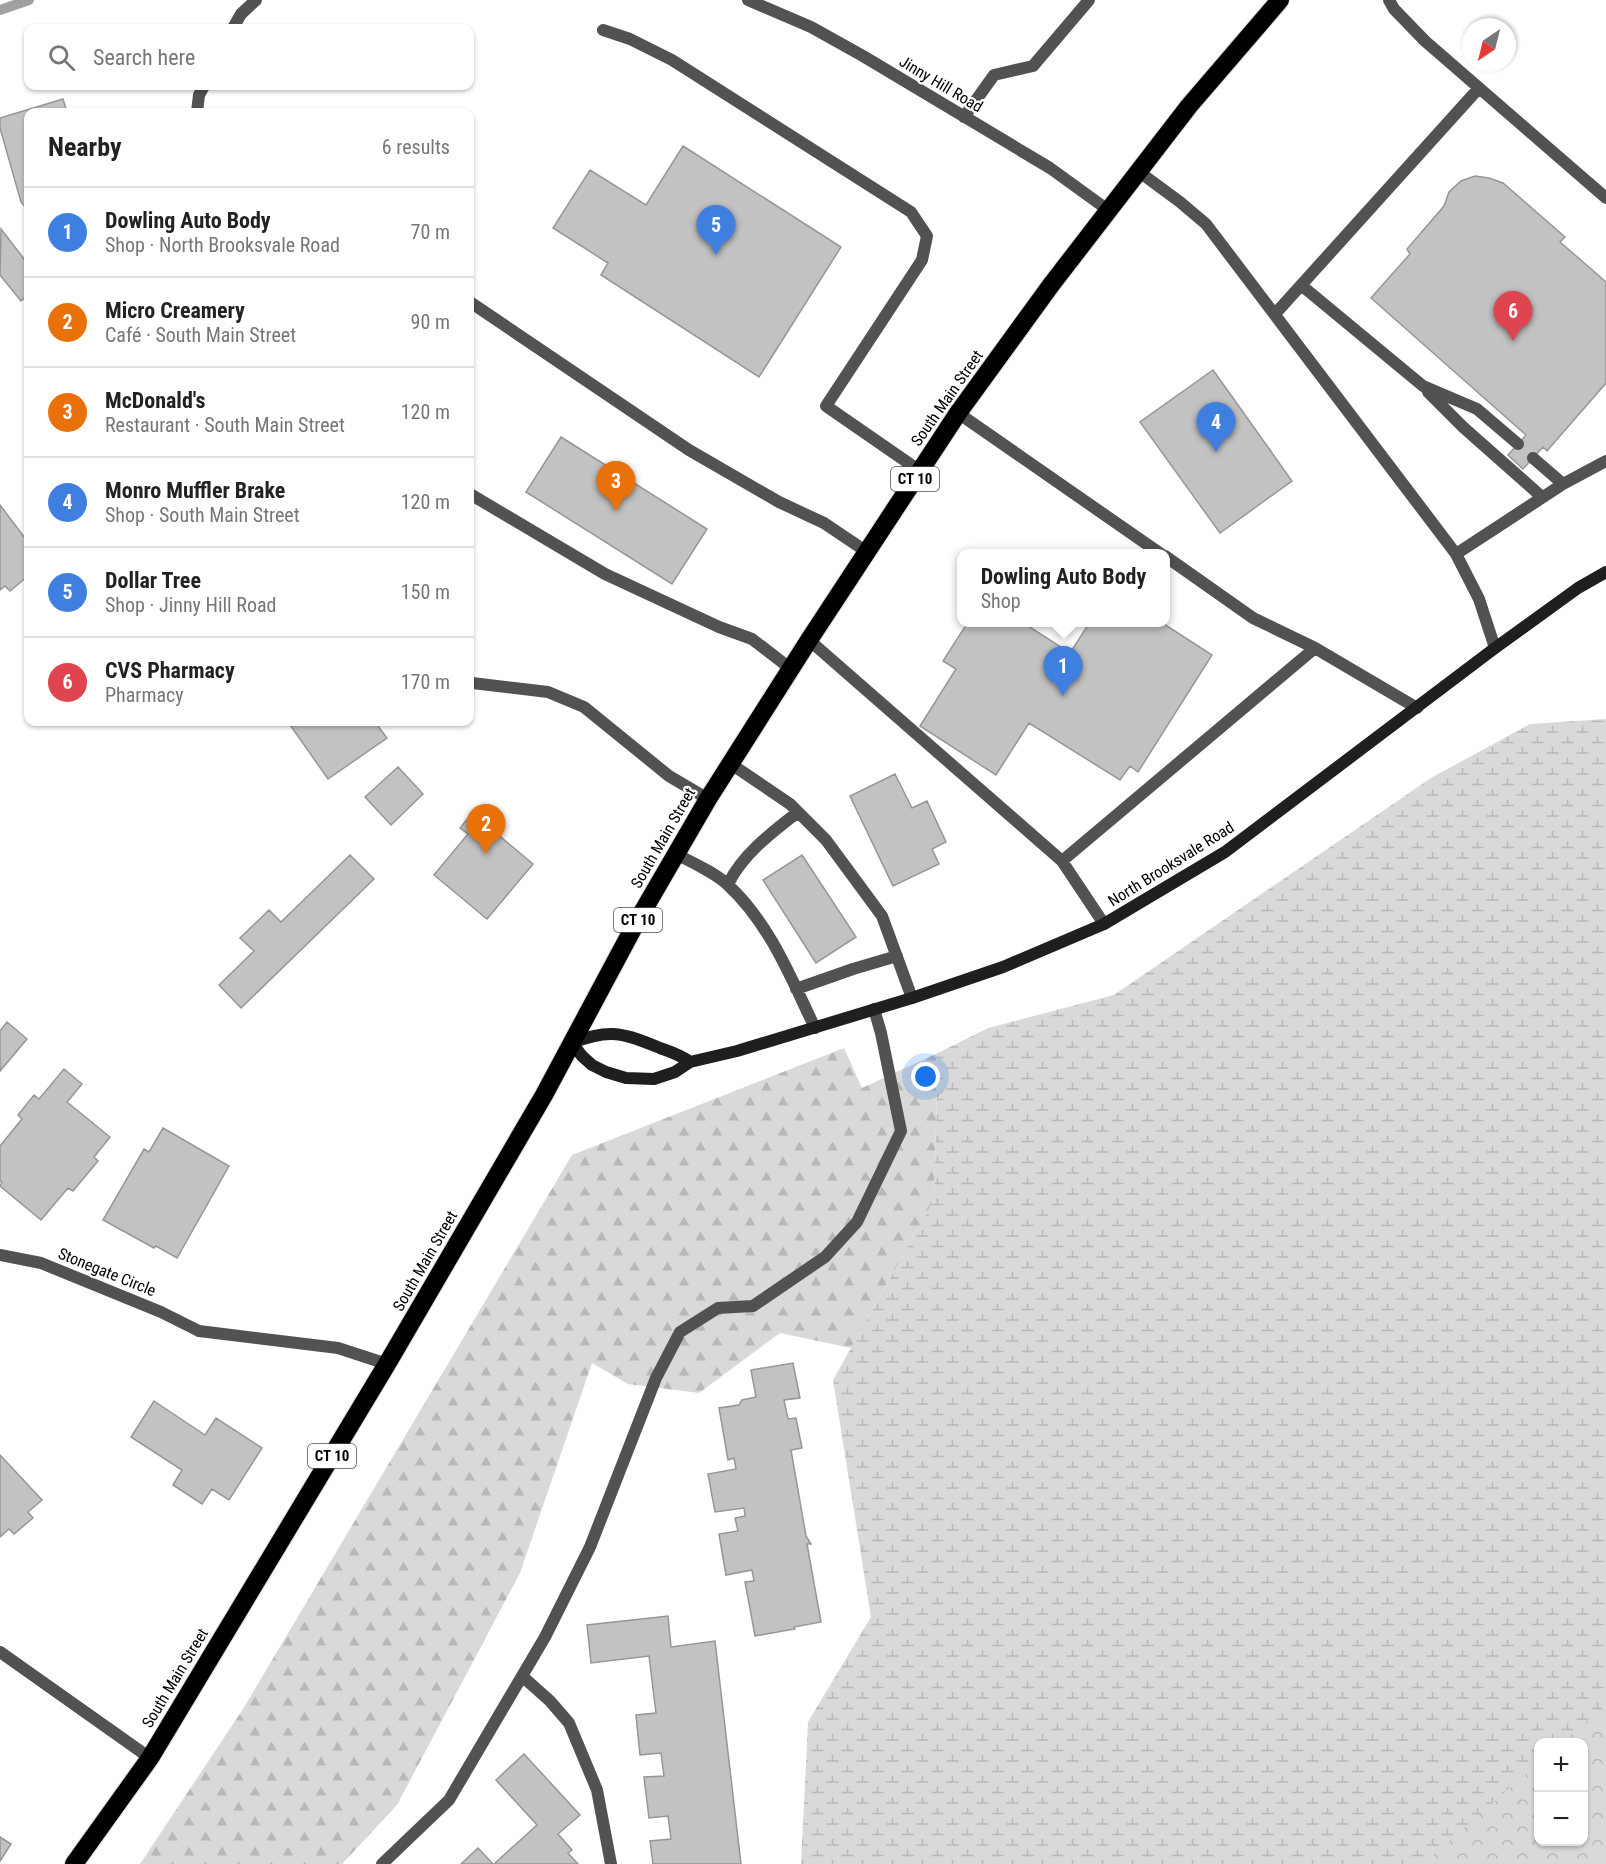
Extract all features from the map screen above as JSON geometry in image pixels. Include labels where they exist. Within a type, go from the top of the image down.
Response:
[{"type":"highway","name":"South Main Street","points":[[74,1864],[150,1758],[387,1364],[539,1104],[636,923],[708,799],[809,640],[958,413],[1051,285],[1189,106],[1280,0]]},
{"type":"main road","name":"North Brooksvale Road","points":[[572,1043],[592,1065],[606,1072],[626,1078],[654,1079],[675,1072],[690,1062],[737,1052],[912,998],[1003,967],[1104,924],[1225,852],[1495,648],[1578,588],[1606,572]]},
{"type":"main road","points":[[572,1043],[592,1035],[608,1033],[626,1035],[682,1056],[690,1062]]},
{"type":"street","points":[[235,24],[241,14],[256,0]]},
{"type":"street","name":"Jinny Hill Road","points":[[748,0],[811,27],[1050,168],[1108,210]]},
{"type":"street","points":[[964,117],[994,75],[1033,66],[1089,0]]},
{"type":"street","points":[[1389,0],[1394,9],[1425,41],[1606,198]]},
{"type":"street","points":[[603,30],[630,39],[672,60],[911,212],[927,236],[922,260],[826,406],[920,471]]},
{"type":"street","points":[[1275,314],[1479,88]]},
{"type":"street","points":[[197,108],[202,90]]},
{"type":"street","points":[[1138,171],[1206,224],[1456,554],[1479,599],[1495,648]]},
{"type":"street","points":[[1301,285],[1423,386],[1463,427],[1542,497]]},
{"type":"street","points":[[474,305],[689,450],[779,502],[824,523],[867,552]]},
{"type":"street","points":[[1423,386],[1477,409],[1518,444]]},
{"type":"street","points":[[958,413],[1154,549]]},
{"type":"street","points":[[1533,458],[1563,484]]},
{"type":"street","points":[[1456,554],[1542,497],[1606,460]]},
{"type":"street","points":[[474,496],[605,574],[718,627],[752,639],[791,669]]},
{"type":"street","points":[[1170,560],[1253,618],[1315,648],[1417,708]]},
{"type":"street","points":[[809,640],[1062,861],[1104,924]]},
{"type":"street","points":[[1062,861],[1315,648]]},
{"type":"street","points":[[474,683],[548,692],[584,707],[669,776],[708,799]]},
{"type":"street","points":[[731,764],[790,804],[826,840],[882,916],[912,998]]},
{"type":"street","points":[[728,884],[752,851],[798,812]]},
{"type":"street","points":[[676,854],[728,884],[752,913],[780,953],[815,1028]]},
{"type":"street","points":[[796,989],[897,956]]},
{"type":"street","points":[[382,1864],[449,1800],[545,1637],[590,1547],[656,1378],[680,1332],[718,1308],[753,1306],[825,1257],[856,1222],[902,1131],[874,1010]]},
{"type":"street","name":"Stonegate Circle","points":[[0,1255],[41,1263],[161,1312],[199,1331],[338,1348],[387,1364]]},
{"type":"street","points":[[1,1654],[150,1758]]},
{"type":"street","points":[[522,1676],[550,1701],[569,1723],[597,1790],[611,1864]]},
{"type":"green space","points":[[1606,719],[1606,1864],[801,1864],[808,1722],[871,1617],[833,1380],[934,1200],[938,1053],[988,1028],[1114,995],[1431,778],[1530,724]]},
{"type":"green space","points":[[844,1048],[862,1088],[938,1053],[934,1200],[851,1348],[780,1333],[699,1393],[628,1384],[592,1363],[520,1573],[397,1805],[342,1864],[140,1864],[243,1709],[572,1155]]},
{"type":"green space","points":[[1606,1705],[1606,1864],[1423,1864],[1534,1767],[1534,1846],[1588,1846],[1588,1738],[1567,1738]]},
{"type":"building","points":[[63,99],[66,108],[33,108]]},
{"type":"building","points":[[24,111],[24,205],[21,202],[0,128],[0,118]]},
{"type":"building","points":[[683,146],[841,247],[759,377],[601,275],[608,263],[553,228],[590,170],[646,205]]},
{"type":"building","points":[[1475,176],[1503,183],[1565,237],[1560,242],[1606,282],[1606,383],[1547,451],[1543,447],[1523,469],[1508,455],[1526,435],[1371,298],[1410,254],[1407,249],[1444,206],[1449,192],[1461,181]]},
{"type":"building","points":[[1,229],[24,259],[24,298],[21,301],[0,275]]},
{"type":"building","points":[[1213,370],[1292,481],[1220,533],[1140,422]]},
{"type":"building","points":[[561,437],[707,529],[672,584],[526,492]]},
{"type":"building","points":[[0,505],[24,537],[24,579],[10,591],[5,586],[0,590]]},
{"type":"building","points":[[965,627],[1030,627],[1070,653],[1087,627],[1169,627],[1212,655],[1138,772],[1130,766],[1120,780],[1029,723],[996,775],[920,726],[956,669],[943,661]]},
{"type":"building","points":[[291,726],[378,726],[387,738],[328,779]]},
{"type":"building","points":[[398,767],[423,794],[391,825],[365,797]]},
{"type":"building","points":[[895,774],[912,808],[927,801],[946,842],[932,849],[939,864],[893,886],[850,796]]},
{"type":"building","points":[[472,813],[533,864],[487,919],[434,875],[468,834],[460,828]]},
{"type":"building","points":[[350,855],[374,879],[241,1008],[219,985],[254,951],[240,938],[269,910],[281,922]]},
{"type":"building","points":[[802,855],[856,937],[816,963],[763,880]]},
{"type":"building","points":[[7,1022],[27,1039],[0,1071],[0,1031]]},
{"type":"building","points":[[64,1069],[82,1084],[67,1102],[110,1137],[94,1157],[98,1161],[73,1191],[68,1188],[41,1220],[0,1186],[2,1182],[0,1181],[0,1146],[22,1119],[18,1115],[34,1095],[39,1099]]},
{"type":"building","points":[[163,1128],[229,1166],[177,1258],[103,1220],[144,1149],[149,1152]]},
{"type":"building","points":[[793,1363],[800,1398],[784,1400],[788,1419],[796,1418],[802,1448],[791,1450],[806,1536],[811,1544],[807,1544],[821,1622],[755,1636],[745,1582],[754,1581],[752,1570],[726,1575],[719,1534],[738,1531],[735,1518],[745,1516],[744,1508],[715,1512],[708,1474],[736,1469],[734,1458],[728,1460],[719,1408],[739,1405],[742,1400],[756,1397],[751,1370]]},
{"type":"building","points":[[154,1401],[205,1435],[216,1418],[262,1448],[229,1500],[212,1489],[202,1504],[173,1485],[182,1470],[131,1437]]},
{"type":"building","points":[[0,1455],[42,1500],[28,1512],[33,1518],[14,1534],[9,1529],[0,1537]]},
{"type":"building","points":[[668,1616],[671,1647],[715,1641],[741,1864],[653,1864],[650,1841],[671,1839],[668,1816],[649,1818],[644,1777],[664,1776],[661,1753],[640,1755],[636,1715],[656,1713],[649,1656],[591,1663],[587,1625]]},
{"type":"building","points":[[524,1754],[580,1815],[558,1834],[572,1850],[568,1853],[578,1864],[494,1864],[537,1825],[496,1780]]},
{"type":"building","points":[[0,1837],[11,1844],[0,1861]]},
{"type":"building","points":[[478,1848],[493,1864],[461,1864]]},
{"type":"waterway","points":[[0,10],[29,0]]},
{"type":"place","name":"Dollar Tree","points":[[716,255]]},
{"type":"place","name":"CVS Pharmacy","points":[[1513,341]]},
{"type":"place","name":"Monro Muffler Brake","points":[[1216,452]]},
{"type":"place","name":"McDonald's","points":[[616,511]]},
{"type":"place","name":"Dowling Auto Body","points":[[1063,696]]},
{"type":"place","name":"Micro Creamery","points":[[486,854]]}]
